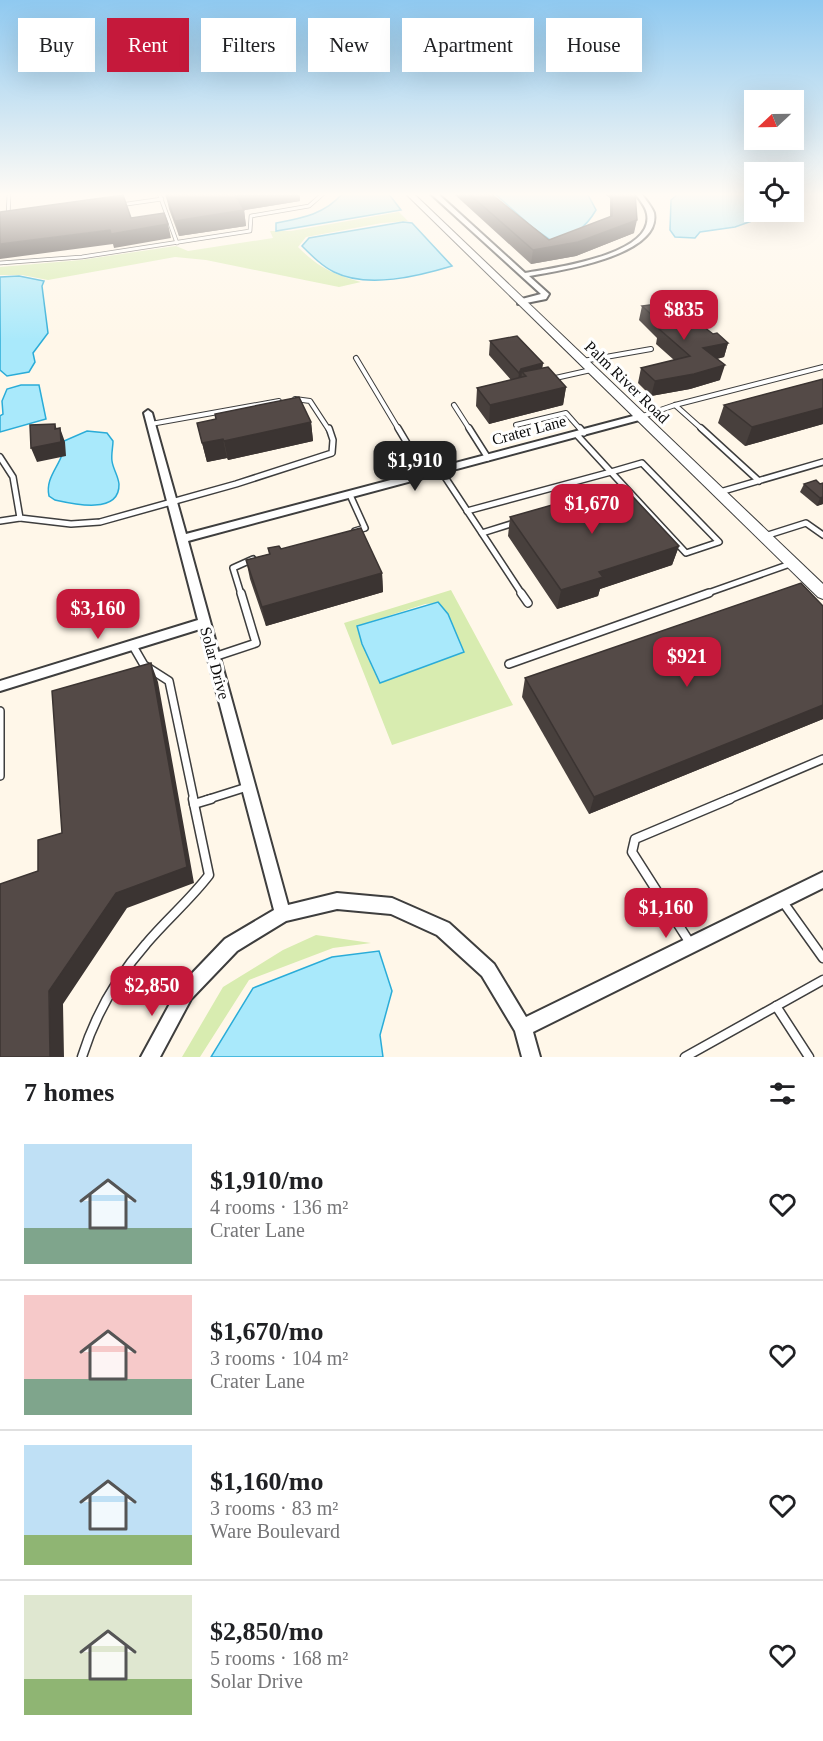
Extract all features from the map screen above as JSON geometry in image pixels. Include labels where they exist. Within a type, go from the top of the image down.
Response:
[{"type":"street","name":"Palm River Road","points":[[459,242],[823,593]]},
{"type":"street","points":[[487,242],[545,296],[521,302]]},
{"type":"street","points":[[524,275],[596,261],[636,242]]},
{"type":"street","name":"Crater Lane","points":[[182,539],[640,417]]},
{"type":"street","name":"Solar Drive","points":[[149,418],[283,914]]},
{"type":"street","points":[[0,686],[205,624]]},
{"type":"street","points":[[523,1028],[823,880]]},
{"type":"street","points":[[150,1057],[185,993],[231,945],[283,914],[338,901],[392,906],[443,929],[488,970],[523,1028],[531,1057]]},
{"type":"lane","points":[[0,263],[82,257],[181,242]]},
{"type":"lane","points":[[544,381],[586,366],[651,349]]},
{"type":"lane","points":[[356,358],[426,475]]},
{"type":"lane","points":[[640,417],[675,405],[823,367]]},
{"type":"lane","points":[[0,521],[20,518],[71,524],[100,522],[332,453],[333,440],[319,412],[310,401],[303,399],[288,399],[149,418]]},
{"type":"lane","points":[[454,405],[488,458]]},
{"type":"lane","points":[[675,405],[759,481]]},
{"type":"lane","points":[[467,511],[611,471],[642,463],[719,542],[686,553],[611,471],[566,413],[516,425]]},
{"type":"lane","points":[[0,457],[13,473],[20,518]]},
{"type":"lane","points":[[718,492],[823,462]]},
{"type":"lane","points":[[441,471],[528,603]]},
{"type":"lane","points":[[617,493],[628,490]]},
{"type":"lane","points":[[342,534],[365,528],[350,495]]},
{"type":"lane","points":[[482,532],[527,519]]},
{"type":"lane","points":[[763,536],[806,523],[823,535]]},
{"type":"lane","points":[[214,657],[256,643],[233,568],[240,563],[263,556]]},
{"type":"lane","points":[[509,664],[792,564]]},
{"type":"lane","points":[[82,1057],[88,1036],[107,998],[137,954],[198,891],[209,875],[169,681],[144,665],[133,646]]},
{"type":"lane","points":[[0,711],[0,777]]},
{"type":"lane","points":[[692,945],[632,852],[635,840],[823,759]]},
{"type":"lane","points":[[194,804],[249,787]]},
{"type":"lane","points":[[782,901],[823,958]]},
{"type":"lane","points":[[685,1057],[823,980]]},
{"type":"lane","points":[[776,1006],[809,1057]]},
{"type":"green space","points":[[245,242],[302,242],[298,247],[313,260],[342,276],[361,282],[339,287],[206,260],[175,257],[48,280],[22,275],[0,275],[0,267],[81,260],[176,246],[188,251]]},
{"type":"green space","points":[[451,590],[513,705],[392,745],[344,623]],"holes":[[[438,603],[448,614],[463,652],[381,682],[357,626],[425,604]]]},
{"type":"green space","points":[[316,935],[371,943],[333,948],[249,980],[200,1057],[182,1057],[223,987],[283,950]]},
{"type":"water","points":[[305,242],[430,242],[452,266],[409,277],[362,280],[330,270],[302,246]]},
{"type":"water","points":[[19,276],[44,281],[42,286],[48,333],[33,353],[35,362],[29,372],[7,376],[0,370],[0,277]]},
{"type":"water","points":[[21,385],[39,385],[46,419],[0,432],[0,416],[3,414],[2,401],[7,389]]},
{"type":"water","points":[[87,431],[107,433],[113,441],[112,459],[119,484],[117,494],[104,504],[94,505],[55,500],[49,496],[48,488],[62,455],[64,441]]},
{"type":"water","points":[[438,602],[448,614],[464,652],[380,683],[362,644],[357,626]]},
{"type":"water","points":[[379,951],[392,991],[380,1035],[383,1057],[211,1057],[253,988],[332,957]]},
{"type":"building","points":[[524,242],[576,242],[533,250]]},
{"type":"building","points":[[687,300],[704,314],[690,316],[728,343],[703,348],[725,365],[694,374],[655,381],[641,368],[690,356],[659,329],[666,328],[642,306]]},
{"type":"building","points":[[517,336],[543,363],[521,369],[519,373],[490,341]]},
{"type":"building","points":[[548,367],[566,387],[490,405],[477,388],[526,376],[522,372]]},
{"type":"building","points":[[823,379],[823,408],[752,427],[724,405]]},
{"type":"building","points":[[299,397],[311,422],[224,441],[223,439],[202,443],[197,423],[216,419],[215,414]]},
{"type":"building","points":[[55,424],[55,429],[60,428],[61,442],[31,448],[30,425]]},
{"type":"building","points":[[816,480],[820,484],[823,483],[823,497],[820,498],[804,484]]},
{"type":"building","points":[[622,485],[679,546],[599,572],[603,577],[561,590],[510,517]]},
{"type":"building","points":[[361,528],[382,573],[262,607],[246,560],[270,554],[268,548],[279,546],[281,549]]},
{"type":"building","points":[[801,583],[823,606],[823,705],[594,797],[525,678]]},
{"type":"building","points":[[151,663],[187,867],[116,893],[49,991],[50,1057],[0,1057],[0,884],[38,871],[38,840],[62,833],[52,691]]}]
